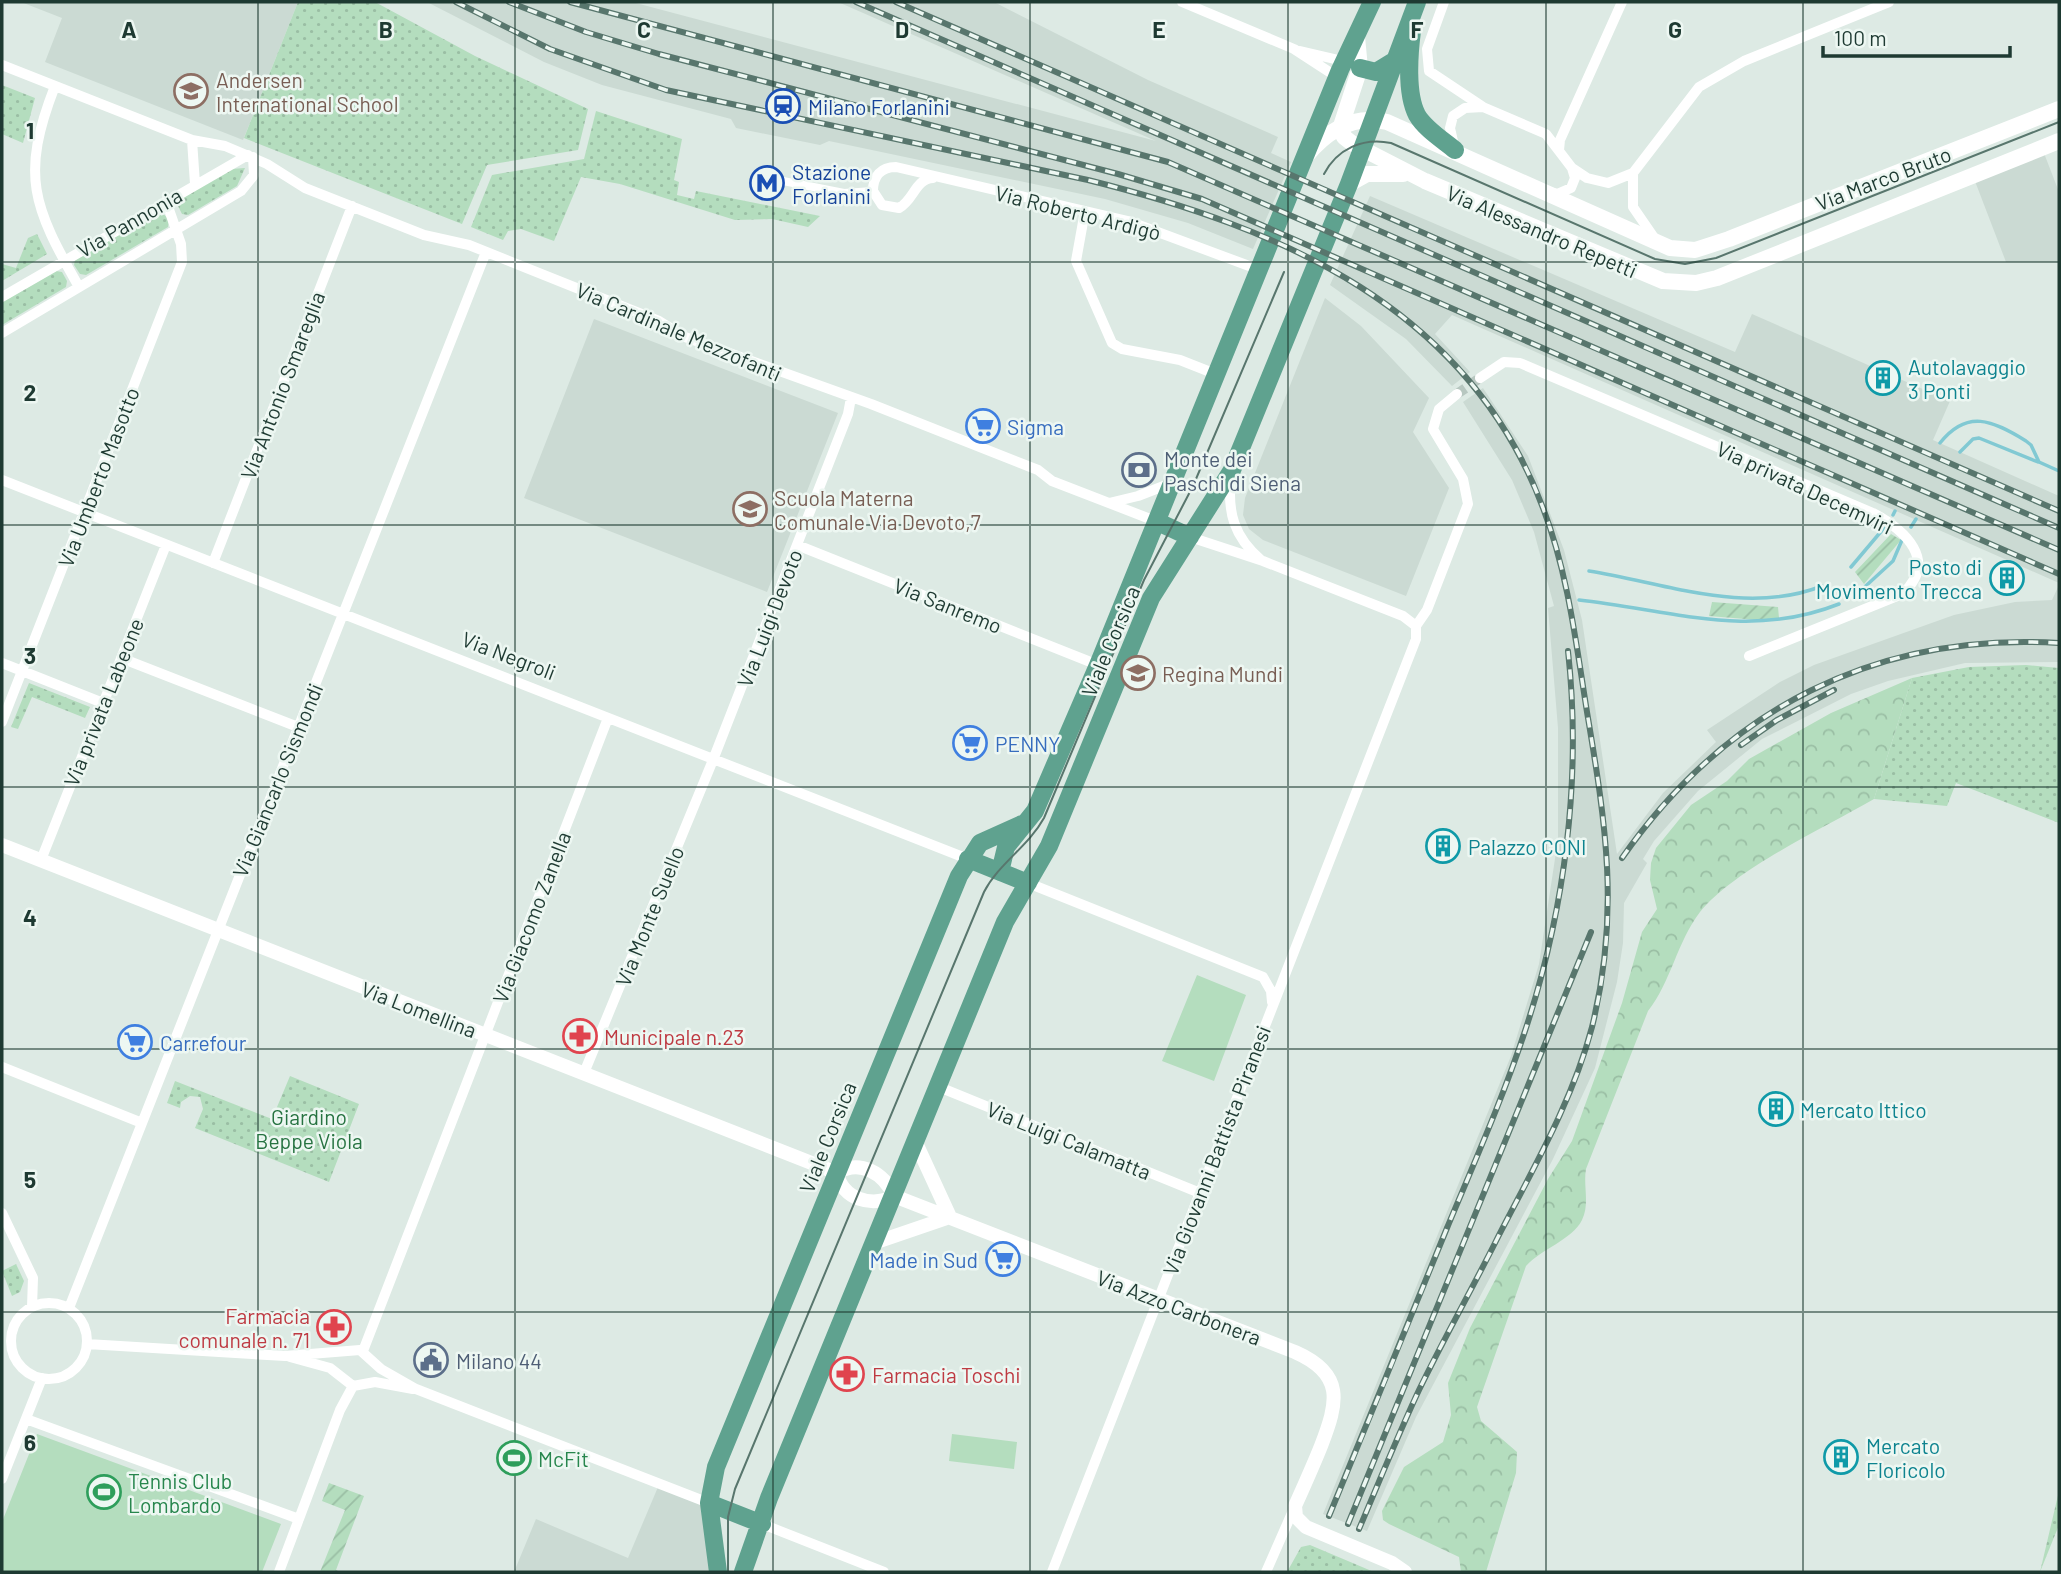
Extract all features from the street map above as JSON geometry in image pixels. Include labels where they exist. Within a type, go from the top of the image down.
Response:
[{"type":"main road","points":[[1175,481],[1304,161],[1347,69],[1372,2]]},
{"type":"main road","points":[[1232,470],[1349,184],[1418,2]]},
{"type":"main road","points":[[1418,2],[1411,41],[1413,99],[1422,122],[1455,150]]},
{"type":"main road","points":[[1347,69],[1376,72],[1394,61]]},
{"type":"main road","points":[[1347,69],[1341,126],[1347,139],[1362,149]]},
{"type":"main road","name":"Via Marco Bruto","points":[[1707,247],[2059,109]]},
{"type":"main road","points":[[1304,161],[1320,140],[1341,126],[1373,119]]},
{"type":"main road","name":"Via Alessandro Repetti","points":[[1373,119],[1387,122],[1455,150],[1656,242],[1686,251],[1707,247]]},
{"type":"main road","name":"Via Marco Bruto","points":[[1729,273],[2059,141]]},
{"type":"main road","name":"Via Alessandro Repetti","points":[[1362,149],[1425,181],[1653,279],[1696,283],[1729,273]]},
{"type":"main road","points":[[1349,184],[1364,174],[1380,172],[1425,181]]},
{"type":"main road","name":"Viale Corsica","points":[[743,1572],[769,1498],[1005,922],[1049,846],[1151,598],[1232,470]]},
{"type":"main road","name":"Viale Corsica","points":[[1000,872],[1006,847],[1042,797],[1175,481]]},
{"type":"main road","points":[[1158,522],[1191,537]]},
{"type":"main road","name":"Viale Corsica","points":[[718,1572],[709,1503],[716,1467],[837,1172],[968,859],[985,840],[1028,820]]},
{"type":"main road","name":"Via Negroli","points":[[968,859],[1028,883]]},
{"type":"main road","points":[[709,1503],[762,1524]]},
{"type":"street","points":[[1182,2],[1347,69]]},
{"type":"street","points":[[1444,2],[1427,49],[1427,68],[1438,80],[1483,107],[1546,134],[1572,168],[1600,182],[1619,180],[1633,173],[1699,87],[1744,61],[1889,2]]},
{"type":"street","points":[[1561,152],[1560,140],[1622,2]]},
{"type":"street","points":[[1294,49],[1347,69]]},
{"type":"street","name":"Via Cardinale Mezzofanti","points":[[2,65],[192,140],[220,145],[250,156],[300,186],[429,237],[457,241],[659,321],[685,337],[746,362],[851,398],[1038,470],[1052,481],[1158,522]]},
{"type":"street","points":[[54,86],[37,136],[34,177],[42,217],[64,261]]},
{"type":"street","name":"Via Alessandro Repetti","points":[[1455,150],[1450,128],[1453,116],[1465,108],[1483,107]]},
{"type":"street","name":"Via Pannonia","points":[[192,140],[195,184]]},
{"type":"street","name":"Via Pannonia","points":[[2,297],[195,184],[250,156],[255,166],[251,183],[2,333]]},
{"type":"street","name":"Via Roberto Ardigò","points":[[873,191],[877,175],[890,167],[1155,229],[1260,270]]},
{"type":"street","name":"Via Alessandro Repetti","points":[[1546,191],[1557,194],[1571,188],[1575,177],[1572,168]]},
{"type":"street","name":"Via Alessandro Repetti","points":[[1633,173],[1633,207],[1656,242]]},
{"type":"street","points":[[778,180],[844,194],[873,191],[882,205],[899,208],[909,200],[922,181],[933,178]]},
{"type":"street","name":"Via Umberto Masotto","points":[[2,722],[181,262],[181,244],[166,201]]},
{"type":"street","name":"Via Antonio Smareglia","points":[[213,563],[352,206]]},
{"type":"street","points":[[1085,211],[1076,261],[1112,342],[1122,349],[1180,359],[1218,375]]},
{"type":"street","name":"Via Giancarlo Sismondi","points":[[69,1308],[486,253]]},
{"type":"street","name":"Via Pannonia","points":[[64,261],[79,287]]},
{"type":"street","name":"Via privata Decemviri","points":[[1485,375],[1504,362],[1527,366],[1873,513],[1898,528],[1911,541],[1916,554],[1916,571],[1913,582],[1902,594],[1749,656]]},
{"type":"street","name":"Via Giovanni Battista Piranesi","points":[[1052,1572],[1416,639],[1416,626],[1427,610],[1468,504],[1463,479],[1433,429],[1439,409],[1457,394]]},
{"type":"street","name":"Via Luigi Devoto","points":[[713,760],[849,412],[851,398]]},
{"type":"street","points":[[1232,470],[1229,506],[1232,521],[1247,548],[1263,562]]},
{"type":"street","name":"Via Negroli","points":[[2,480],[968,859]]},
{"type":"street","points":[[1107,503],[1138,496],[1175,481]]},
{"type":"street","points":[[1191,537],[1403,616],[1416,626]]},
{"type":"street","name":"Via privata Labeone","points":[[41,860],[166,545]]},
{"type":"street","name":"Via Sanremo","points":[[797,545],[1098,665]]},
{"type":"street","points":[[121,658],[299,727]]},
{"type":"street","points":[[2,663],[103,703]]},
{"type":"street","name":"Via Giacomo Zanella","points":[[363,1351],[608,718]]},
{"type":"street","name":"Via Monte Suello","points":[[584,1073],[713,760]]},
{"type":"street","name":"Via Lomellina","points":[[2,845],[837,1172],[855,1167],[871,1170],[884,1179],[894,1196],[877,1202],[859,1199],[845,1189],[837,1172]]},
{"type":"street","points":[[1028,883],[1264,977],[1277,976],[1289,963]]},
{"type":"street","points":[[1264,977],[1271,991],[1272,1008]]},
{"type":"street","points":[[2,1067],[142,1123]]},
{"type":"street","name":"Via Luigi Calamatta","points":[[939,1087],[1200,1193]]},
{"type":"street","points":[[874,1243],[950,1217],[916,1143]]},
{"type":"street","name":"Via Azzo Carbonera","points":[[894,1196],[1305,1356],[1325,1371],[1336,1404],[1295,1506]]},
{"type":"street","points":[[2,1213],[33,1278],[32,1307]]},
{"type":"street","points":[[51,1303],[69,1308],[85,1326],[87,1344],[83,1359],[69,1373],[57,1378],[42,1378],[20,1365],[7,1347],[17,1321],[32,1307],[51,1303]]},
{"type":"street","points":[[87,1344],[285,1356],[363,1351],[373,1363],[416,1389],[709,1503]]},
{"type":"street","points":[[347,1352],[339,1361],[338,1373],[343,1382],[353,1386],[368,1382],[416,1389]]},
{"type":"street","points":[[285,1356],[338,1373]]},
{"type":"street","points":[[368,1382],[373,1374],[373,1363]]},
{"type":"street","points":[[2,1479],[42,1378]]},
{"type":"street","points":[[279,1572],[340,1410],[353,1386]]},
{"type":"street","points":[[26,1419],[299,1519]]},
{"type":"street","points":[[1306,1482],[1303,1512],[1318,1532]]},
{"type":"street","points":[[1295,1506],[1299,1522],[1392,1563],[1405,1572]]},
{"type":"street","points":[[1266,1572],[1295,1506]]},
{"type":"street","points":[[762,1524],[884,1572]]},
{"type":"shaded area","name":"Andersen International School","points":[[21,2],[298,2],[243,140],[45,62],[62,18]]},
{"type":"shaded area","points":[[427,2],[632,2],[1156,141],[838,2],[994,2],[1148,80],[1278,137],[1271,153],[1291,162],[1253,249],[1188,223],[1105,199],[829,141],[820,145],[736,128],[731,119],[602,85],[544,62]]},
{"type":"shaded area","points":[[2042,148],[2059,192],[2059,262],[2006,262],[1973,176]]},
{"type":"shaded area","points":[[1370,196],[1735,352],[1752,314],[1950,401],[1933,440],[2059,496],[2059,583],[1452,315],[1435,334],[1470,372],[1452,386],[1406,339],[1330,285]]},
{"type":"shaded area","points":[[1325,298],[1361,326],[1429,398],[1413,432],[1449,488],[1406,596],[1263,540],[1249,529],[1243,515],[1245,498]]},
{"type":"shaded area","points":[[594,319],[838,413],[767,592],[524,498]]},
{"type":"shaded area","points":[[1483,388],[1528,456],[1564,550],[1582,620],[1617,854],[1663,793],[1716,742],[1707,730],[1780,682],[1814,665],[1954,615],[2015,602],[2052,600],[2059,585],[2059,662],[1965,663],[1888,681],[1851,694],[1762,739],[1698,791],[1654,841],[1643,859],[1647,863],[1624,903],[1623,943],[1617,982],[1595,1068],[1553,1159],[1416,1417],[1367,1531],[1323,1514],[1511,1056],[1539,964],[1558,839],[1558,728],[1548,608],[1554,606],[1534,532],[1512,480],[1463,402]]},
{"type":"shaded area","points":[[658,1487],[709,1503],[716,1572],[514,1572],[536,1519],[628,1558]]},
{"type":"green space","points":[[298,2],[375,2],[475,56],[588,109],[578,150],[487,165],[462,224],[244,138]]},
{"type":"green space","points":[[2,85],[35,98],[23,143],[2,134]]},
{"type":"green space","points":[[596,111],[682,139],[674,180],[679,182],[677,195],[694,199],[696,191],[820,216],[808,227],[772,219],[735,220],[620,184],[581,177],[554,241],[521,229],[508,231],[503,240],[471,227],[492,175],[584,159]]},
{"type":"green space","points":[[245,168],[237,186],[188,215],[182,214],[176,202],[231,169]]},
{"type":"green space","points":[[161,211],[169,220],[168,227],[86,275],[80,274],[74,265],[75,260]]},
{"type":"green space","points":[[37,234],[47,254],[2,281],[2,264],[16,268],[28,238]]},
{"type":"green space","points":[[56,271],[62,272],[67,281],[66,287],[2,325],[2,302]]},
{"type":"green space","points":[[1891,534],[1901,540],[1864,584],[1855,572]]},
{"type":"green space","points":[[1712,602],[1778,607],[1779,618],[1757,620],[1709,616]]},
{"type":"green space","points":[[2026,665],[2059,668],[2059,823],[1956,783],[1947,806],[1874,799],[1912,678],[1969,667]]},
{"type":"green space","points":[[1912,678],[1874,799],[1781,850],[1735,880],[1700,912],[1685,936],[1663,988],[1648,1011],[1586,1169],[1586,1208],[1582,1220],[1564,1239],[1526,1266],[1477,1407],[1481,1421],[1517,1452],[1516,1473],[1486,1572],[1461,1572],[1459,1557],[1389,1524],[1383,1520],[1382,1511],[1404,1467],[1443,1442],[1451,1415],[1448,1383],[1470,1328],[1548,1179],[1572,1141],[1622,1003],[1642,932],[1657,909],[1650,880],[1651,863],[1656,848],[1691,805],[1727,781],[1749,759],[1831,713]]},
{"type":"green space","points":[[29,683],[90,707],[85,718],[32,697],[18,729],[11,727]]},
{"type":"green space","points":[[1197,975],[1246,995],[1214,1081],[1162,1061]]},
{"type":"green space","name":"Giardino Beppe Viola","points":[[290,1076],[359,1104],[329,1182],[195,1128],[203,1109],[200,1097],[190,1096],[181,1102],[180,1108],[167,1103],[175,1081],[272,1119]]},
{"type":"green space","points":[[16,1264],[24,1281],[20,1292],[12,1296],[2,1271]]},
{"type":"green space","name":"Tennis Club Lombardo","points":[[37,1434],[281,1524],[262,1572],[2,1572],[2,1522]]},
{"type":"green space","points":[[952,1434],[1017,1442],[1014,1469],[949,1461]]},
{"type":"green space","points":[[329,1483],[364,1496],[336,1570],[340,1572],[320,1572],[345,1510],[322,1501]]},
{"type":"green space","points":[[2059,1491],[2059,1525],[2040,1572]]},
{"type":"green space","points":[[1310,1545],[1374,1572],[1287,1572],[1301,1547]]},
{"type":"waterway","points":[[1940,443],[1960,425],[1980,421],[1991,423],[2026,441],[2031,445],[2039,462],[2059,471]]},
{"type":"waterway","points":[[1960,452],[1973,439],[1979,438],[2038,462]]},
{"type":"waterway","points":[[1893,515],[1895,511]]},
{"type":"waterway","points":[[1911,527],[1916,519]]},
{"type":"waterway","points":[[1851,567],[1884,528]]},
{"type":"waterway","points":[[1857,594],[1893,561],[1902,540]]},
{"type":"waterway","points":[[1589,571],[1735,598],[1764,598],[1822,586]]},
{"type":"waterway","points":[[1579,600],[1678,615],[1741,621],[1805,615],[1839,604]]},
{"type":"tunnel","points":[[1457,394],[1480,378]]},
{"type":"tram line","points":[[1324,174],[1336,158],[1352,147],[1371,142],[1391,143],[1655,259],[1685,264],[1716,258],[2059,122]]},
{"type":"tram line","points":[[728,1572],[728,1517],[735,1489],[984,892],[997,872],[1030,838],[1044,818],[1144,580],[1193,486],[1284,272]]},
{"type":"railway","points":[[456,2],[550,49],[666,90],[1088,180],[1230,223],[1297,252],[1360,287],[1417,329],[1467,379],[1510,438],[1552,533],[1575,634],[1600,793],[1607,870],[1606,946],[1601,986],[1584,1055],[1562,1110],[1419,1390],[1359,1529]]},
{"type":"railway","points":[[509,2],[586,32],[659,54],[1118,174],[1202,199],[2059,574]]},
{"type":"railway","points":[[570,2],[1168,162],[2059,550]]},
{"type":"railway","points":[[856,2],[2059,528]]},
{"type":"railway","points":[[896,2],[2059,511]]},
{"type":"railway","points":[[1622,858],[1663,806],[1708,760],[1758,722],[1811,691],[1868,667],[1928,651],[1992,643],[2059,643]]},
{"type":"railway","points":[[1329,1516],[1498,1106],[1539,985],[1551,938],[1567,843],[1573,747],[1568,651]]},
{"type":"railway","points":[[1741,745],[1777,720],[1834,690]]},
{"type":"railway","points":[[1348,1524],[1591,932]]},
{"type":"place","name":"Andersen International School","points":[[191,91]]},
{"type":"place","name":"Milano Forlanini","points":[[783,106]]},
{"type":"place","name":"Stazione Forlanini","points":[[767,183]]},
{"type":"place","name":"Autolavaggio 3 Ponti","points":[[1883,378]]},
{"type":"place","name":"Sigma","points":[[983,426]]},
{"type":"place","name":"Monte dei Paschi di Siena","points":[[1139,470]]},
{"type":"place","name":"Scuola Materna Comunale Via Devoto,7","points":[[750,509]]},
{"type":"place","name":"Posto di Movimento Trecca","points":[[2007,578]]},
{"type":"place","name":"Regina Mundi","points":[[1138,673]]},
{"type":"place","name":"PENNY","points":[[970,743]]},
{"type":"place","name":"Palazzo CONI","points":[[1443,846]]},
{"type":"place","name":"Municipale n.23","points":[[580,1036]]},
{"type":"place","name":"Carrefour","points":[[135,1042]]},
{"type":"place","name":"Mercato Ittico","points":[[1776,1109]]},
{"type":"place","name":"Made in Sud","points":[[1003,1259]]},
{"type":"place","name":"Farmacia comunale n. 71","points":[[334,1327]]},
{"type":"place","name":"Milano 44","points":[[431,1360]]},
{"type":"place","name":"Farmacia Toschi","points":[[847,1374]]},
{"type":"place","name":"Mercato Floricolo","points":[[1841,1457]]},
{"type":"place","name":"McFit","points":[[514,1458]]},
{"type":"place","name":"Tennis Club Lombardo","points":[[104,1492]]}]
